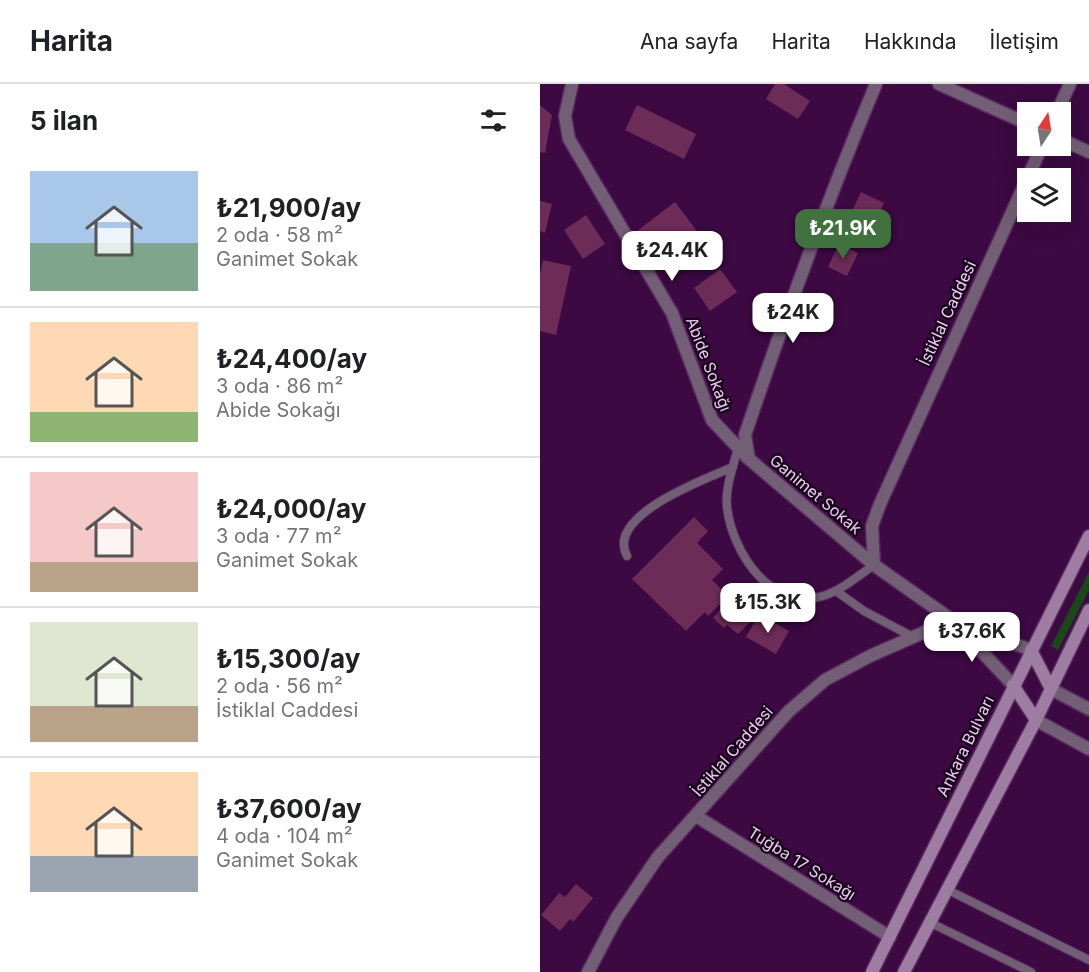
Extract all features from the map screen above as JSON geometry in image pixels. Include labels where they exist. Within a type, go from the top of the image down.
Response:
[{"type":"main road","name":"Ankara Bulvarı","points":[[872,972],[1089,536]]},
{"type":"main road","points":[[904,972],[1052,689],[1089,610]]},
{"type":"main road","points":[[1031,650],[1052,689]]},
{"type":"main road","points":[[1013,685],[1036,720]]},
{"type":"street","name":"Abide Sokağı","points":[[572,84],[565,116],[569,139],[672,313],[712,420],[749,459]]},
{"type":"street","name":"Ganimet Sokak","points":[[876,84],[830,195],[748,427],[745,447],[749,459],[874,565],[952,620],[1013,685]]},
{"type":"street","points":[[939,84],[1017,119]]},
{"type":"street","points":[[1062,102],[1070,84]]},
{"type":"street","points":[[1071,144],[1089,152]]},
{"type":"street","name":"İstiklal Caddesi","points":[[874,565],[872,526],[880,504],[1037,156]]},
{"type":"street","name":"Ganimet Sokak","points":[[952,620],[1031,650]]},
{"type":"street","name":"İstiklal Caddesi","points":[[590,968],[636,888],[658,857],[789,711],[825,680],[952,620]]},
{"type":"street","points":[[1052,689],[1089,709]]},
{"type":"street","points":[[1036,720],[1089,749]]},
{"type":"street","name":"Tuğba 17 Sokağı","points":[[696,816],[890,938]]},
{"type":"lane","points":[[738,448],[726,505],[730,525],[757,573],[769,587],[786,597],[799,600],[821,597],[837,591],[874,565]]},
{"type":"lane","points":[[627,556],[623,548],[625,537],[633,524],[653,505],[673,493],[733,467]]},
{"type":"lane","points":[[837,591],[864,611],[913,637]]},
{"type":"lane","points":[[946,889],[1089,960]]},
{"type":"lane","points":[[929,922],[1030,972]]},
{"type":"green space","points":[[1089,572],[1089,590],[1058,650],[1051,646]]},
{"type":"building","points":[[775,84],[784,84],[810,101],[798,119],[766,99]]},
{"type":"building","points":[[540,105],[552,115],[545,153],[540,152]]},
{"type":"building","points":[[637,105],[696,134],[684,159],[625,130]]},
{"type":"building","points":[[861,192],[884,203],[871,231],[848,220]]},
{"type":"building","points":[[540,201],[552,204],[545,233],[540,231]]},
{"type":"building","points":[[675,202],[706,243],[674,267],[663,252],[653,260],[633,234]]},
{"type":"building","points":[[586,215],[605,244],[583,259],[564,230]]},
{"type":"building","points":[[839,244],[858,253],[847,276],[828,267]]},
{"type":"building","points":[[543,260],[571,266],[556,335],[540,331],[540,274]]},
{"type":"building","points":[[720,269],[737,292],[710,311],[694,288]]},
{"type":"building","points":[[694,517],[708,531],[697,543],[723,569],[712,580],[728,596],[708,616],[705,612],[686,631],[632,579]]},
{"type":"building","points":[[732,596],[744,607],[739,612],[750,622],[738,634],[727,625],[724,628],[713,618]]},
{"type":"building","points":[[759,614],[789,631],[776,654],[746,637]]},
{"type":"building","points":[[576,884],[593,898],[573,922],[570,919],[560,931],[541,915],[559,893],[565,897]]}]
